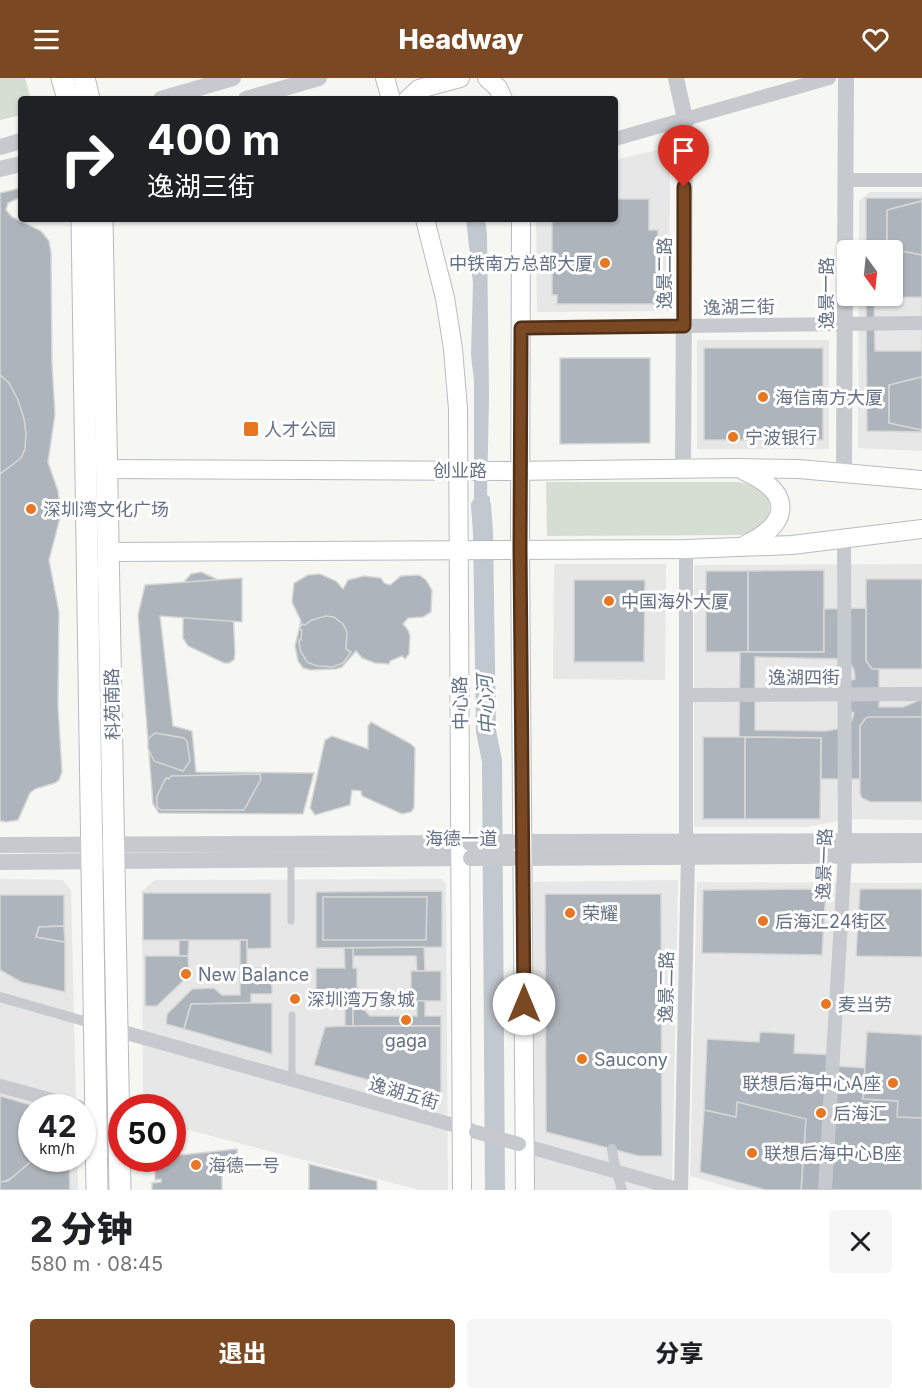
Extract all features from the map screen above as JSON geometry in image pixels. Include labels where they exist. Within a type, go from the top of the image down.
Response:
[{"type":"main road","points":[[62,78],[67,96]]},
{"type":"main road","points":[[84,78],[87,96]]},
{"type":"main road","points":[[385,78],[390,96]]},
{"type":"main road","points":[[411,96],[419,89],[460,78]]},
{"type":"main road","points":[[487,78],[498,88],[502,96]]},
{"type":"main road","points":[[502,78],[504,96]]},
{"type":"main road","name":"科苑南路","points":[[82,222],[94,1024],[87,1094]]},
{"type":"main road","name":"科苑南路","points":[[102,222],[120,1190]]},
{"type":"main road","name":"中心路","points":[[425,222],[441,279],[453,350],[461,470],[469,1130],[462,1190]]},
{"type":"main road","points":[[521,222],[521,328],[514,470],[517,850],[522,1145],[525,1190]]},
{"type":"main road","points":[[737,468],[763,480],[772,487],[778,495],[780,505],[776,524],[770,531],[741,548]]},
{"type":"main road","name":"创业路","points":[[106,469],[737,468],[844,473],[922,480]]},
{"type":"main road","points":[[108,552],[741,548],[792,545],[922,529]]},
{"type":"main road","points":[[93,993],[117,992]]},
{"type":"main road","name":"科苑南路","points":[[95,1172],[97,1190]]},
{"type":"street","points":[[171,96],[233,78]]},
{"type":"street","points":[[256,96],[319,78]]},
{"type":"street","name":"逸景二路","points":[[676,78],[685,119],[683,468]]},
{"type":"street","points":[[618,138],[829,78]]},
{"type":"street","name":"逸景一路","points":[[844,473],[846,78]]},
{"type":"street","points":[[0,147],[18,142]]},
{"type":"street","points":[[0,170],[18,165]]},
{"type":"street","points":[[846,180],[922,180]]},
{"type":"street","name":"逸湖三街","points":[[521,328],[922,323]]},
{"type":"street","name":"逸景一路","points":[[825,1190],[845,848],[844,539]]},
{"type":"street","name":"逸景二路","points":[[681,1190],[687,849],[686,549]]},
{"type":"street","name":"逸湖四街","points":[[686,695],[922,694]]},
{"type":"street","name":"海德一道","points":[[0,862],[115,852],[845,848],[922,841]]},
{"type":"street","name":"海德一道","points":[[0,845],[92,853]]},
{"type":"street","name":"海德一道","points":[[845,848],[922,855]]},
{"type":"street","name":"海德一道","points":[[115,852],[291,859],[466,850]]},
{"type":"street","points":[[0,997],[94,1024]]},
{"type":"street","name":"逸湖五街","points":[[116,1030],[681,1190]]},
{"type":"street","points":[[0,1086],[30,1094]]},
{"type":"street","points":[[612,1149],[615,1169],[622,1190]]},
{"type":"lane","points":[[291,859],[291,921]]},
{"type":"lane","points":[[292,1015],[292,1080]]},
{"type":"shaded area","points":[[0,78],[25,78],[30,96],[18,96],[18,116],[0,120]]},
{"type":"shaded area","name":"中铁南方总部大厦","points":[[658,150],[670,159],[669,311],[537,312],[536,222],[618,222],[618,159]]},
{"type":"shaded area","points":[[870,192],[922,192],[922,451],[858,448],[859,306],[903,306],[903,240],[859,240],[859,201]]},
{"type":"shaded area","points":[[466,222],[485,222],[489,397],[487,495],[490,497],[490,533],[474,532],[474,381],[471,355],[473,283]]},
{"type":"shaded area","name":"海信南方大厦","points":[[697,340],[829,340],[829,449],[697,449]]},
{"type":"shaded area","points":[[546,482],[739,482],[763,492],[767,496],[770,507],[767,519],[760,529],[741,535],[547,536]]},
{"type":"shaded area","points":[[554,564],[666,564],[665,680],[553,679]]},
{"type":"shaded area","points":[[922,564],[922,820],[848,819],[806,827],[694,827],[694,565]]},
{"type":"shaded area","points":[[0,879],[63,880],[71,891],[76,1094],[18,1094],[18,1172],[77,1172],[78,1190],[0,1190]]},
{"type":"shaded area","name":"深圳湾万象城","points":[[441,879],[446,884],[448,1190],[420,1190],[186,1129],[186,1094],[143,1094],[142,891],[155,880]]},
{"type":"shaded area","points":[[678,880],[672,1190],[534,1190],[533,882]]},
{"type":"shaded area","points":[[697,882],[922,883],[922,1190],[739,1190],[690,1176]]},
{"type":"building","name":"深圳湾文化广场","points":[[18,189],[18,198],[8,203],[6,210],[18,222],[41,231],[49,241],[55,414],[48,462],[58,491],[61,514],[49,560],[59,612],[58,706],[62,772],[55,783],[35,789],[30,793],[18,820],[6,822],[0,821],[0,193]]},
{"type":"building","points":[[866,198],[922,198],[922,201],[887,210],[887,240],[866,240]]},
{"type":"building","name":"中铁南方总部大厦","points":[[618,199],[649,199],[649,230],[658,230],[658,304],[557,304],[557,295],[552,295],[552,222],[618,222]]},
{"type":"building","points":[[922,201],[922,255],[903,251],[903,240],[887,240],[887,210]]},
{"type":"building","points":[[903,251],[922,255],[922,297],[903,297]]},
{"type":"building","points":[[866,306],[874,306],[875,351],[922,351],[922,377],[889,385],[889,423],[922,430],[922,432],[867,431]]},
{"type":"building","name":"海信南方大厦","points":[[704,348],[823,348],[823,440],[704,440]]},
{"type":"building","points":[[560,358],[650,358],[650,443],[560,444]]},
{"type":"building","points":[[0,375],[9,383],[18,400],[26,434],[25,449],[21,458],[0,474]]},
{"type":"building","points":[[922,377],[922,430],[889,423],[889,385]]},
{"type":"building","points":[[824,570],[824,652],[748,652],[748,571]]},
{"type":"building","points":[[706,571],[748,571],[748,652],[706,652]]},
{"type":"building","points":[[201,572],[232,586],[235,654],[234,660],[229,663],[224,663],[188,646],[183,638],[183,583],[191,574]]},
{"type":"building","points":[[320,574],[336,581],[343,589],[348,580],[364,576],[381,578],[384,583],[390,585],[401,576],[419,575],[426,580],[432,590],[431,612],[423,617],[408,618],[403,624],[410,636],[409,654],[405,659],[402,656],[390,661],[389,664],[375,663],[362,658],[356,651],[342,667],[336,669],[303,668],[298,661],[295,646],[301,621],[292,602],[294,583],[308,575]]},
{"type":"building","points":[[242,578],[242,622],[160,616],[173,726],[192,731],[196,772],[314,773],[303,814],[159,813],[153,804],[138,615],[145,585]]},
{"type":"building","points":[[866,579],[922,579],[922,669],[872,669],[866,661]]},
{"type":"building","name":"中国海外大厦","points":[[574,580],[645,580],[644,662],[574,662]]},
{"type":"building","points":[[866,608],[866,661],[872,669],[879,669],[879,707],[903,707],[922,699],[922,717],[865,719],[860,726],[860,779],[821,779],[821,738],[739,737],[740,652],[824,652],[824,609]],"holes":[[[755,657],[843,659],[850,663],[855,679],[848,681],[848,711],[854,713],[852,720],[843,728],[825,731],[755,730]]]},
{"type":"building","points":[[326,616],[334,617],[343,624],[347,632],[346,649],[351,652],[343,663],[333,667],[317,666],[307,662],[300,650],[299,640],[301,640],[302,630],[299,629],[302,624],[305,625],[312,620]]},
{"type":"building","points":[[868,717],[922,717],[922,802],[870,802],[862,798],[860,794],[860,726]]},
{"type":"building","points":[[371,722],[415,748],[414,808],[411,812],[402,814],[362,796],[361,791],[352,790],[350,805],[315,815],[310,808],[325,740],[332,736],[368,749],[368,726]]},
{"type":"building","points":[[155,733],[184,738],[187,741],[190,761],[183,771],[154,761],[148,748],[148,739]]},
{"type":"building","points":[[703,737],[745,737],[745,819],[703,819]]},
{"type":"building","points":[[745,737],[821,738],[820,819],[745,819]]},
{"type":"building","points":[[260,774],[261,779],[244,810],[161,810],[157,807],[157,796],[166,778],[169,779],[171,776]]},
{"type":"building","name":"后海汇24街区","points":[[826,889],[822,955],[702,953],[703,890]]},
{"type":"building","name":"后海汇24街区","points":[[860,889],[922,889],[922,957],[856,956]]},
{"type":"building","points":[[442,891],[442,947],[316,948],[316,892]]},
{"type":"building","points":[[143,893],[271,893],[271,948],[247,949],[247,940],[143,940]]},
{"type":"building","points":[[545,894],[661,894],[662,1156],[639,1156],[546,1132]]},
{"type":"building","points":[[0,895],[64,895],[64,926],[39,927],[36,937],[65,942],[65,992],[21,982],[0,970]]},
{"type":"building","points":[[323,897],[427,897],[426,940],[323,940]]},
{"type":"building","points":[[64,926],[65,942],[36,937],[39,927]]},
{"type":"building","points":[[179,940],[189,940],[188,956],[179,956]]},
{"type":"building","points":[[240,940],[247,940],[247,968],[272,968],[272,994],[251,994],[251,1003],[191,1004],[184,1029],[166,1024],[167,1014],[192,989],[214,988],[222,995],[240,995]]},
{"type":"building","points":[[424,947],[425,971],[417,971],[416,956],[353,956],[353,948]]},
{"type":"building","points":[[344,948],[353,948],[353,968],[357,968],[357,994],[353,994],[353,1026],[345,1026],[345,994],[316,994],[316,968],[345,968]]},
{"type":"building","points":[[145,956],[188,956],[189,975],[157,1006],[145,1006]]},
{"type":"building","points":[[411,971],[441,971],[441,1001],[411,1001]]},
{"type":"building","points":[[353,997],[370,1016],[417,1016],[417,1001],[425,1001],[425,1016],[441,1016],[441,1026],[353,1026]]},
{"type":"building","points":[[272,1003],[272,1054],[184,1029],[191,1004]]},
{"type":"building","points":[[441,1026],[441,1100],[314,1065],[325,1027]]},
{"type":"building","name":"后海汇","points":[[760,1032],[795,1034],[794,1053],[838,1055],[838,1066],[865,1068],[863,1099],[922,1102],[922,1190],[801,1190],[805,1134],[704,1110],[707,1039],[759,1042]]},
{"type":"building","name":"联想后海中心A座","points":[[867,1032],[922,1035],[922,1118],[897,1117],[898,1101],[863,1099]]},
{"type":"building","points":[[0,1096],[18,1101],[19,1172],[12,1178],[0,1182]]},
{"type":"building","name":"联想后海中心B座","points":[[737,1102],[806,1119],[801,1190],[766,1190],[700,1172],[704,1110],[736,1117]]},
{"type":"building","name":"海德一号","points":[[237,1149],[238,1171],[222,1173],[222,1190],[152,1190],[152,1183],[161,1182],[161,1179],[155,1180],[155,1172],[186,1172],[186,1154]]},
{"type":"building","points":[[309,1164],[377,1181],[377,1190],[309,1190]]},
{"type":"building","points":[[19,1172],[69,1172],[70,1190],[0,1190],[0,1182],[8,1181]]},
{"type":"waterway","name":"中心河","points":[[481,506],[486,731],[492,761],[495,1190]]},
{"type":"place","name":"中铁南方总部大厦","points":[[605,263]]},
{"type":"place","name":"海信南方大厦","points":[[763,397]]},
{"type":"place","name":"人才公园","points":[[251,429]]},
{"type":"place","name":"宁波银行","points":[[733,437]]},
{"type":"place","name":"深圳湾文化广场","points":[[31,509]]},
{"type":"place","name":"中国海外大厦","points":[[609,601]]},
{"type":"place","name":"荣耀","points":[[570,913]]},
{"type":"place","name":"后海汇24街区","points":[[763,921]]},
{"type":"place","name":"New Balance","points":[[186,974]]},
{"type":"place","name":"深圳湾万象城","points":[[295,999]]},
{"type":"place","name":"麦当劳","points":[[826,1004]]},
{"type":"place","name":"gaga","points":[[406,1020]]},
{"type":"place","name":"Saucony","points":[[582,1059]]},
{"type":"place","name":"联想后海中心A座","points":[[893,1083]]},
{"type":"place","name":"后海汇","points":[[821,1113]]},
{"type":"place","name":"联想后海中心B座","points":[[752,1153]]},
{"type":"place","name":"海德一号","points":[[196,1165]]},
{"type":"route","points":[[524,1004],[520,549],[521,328],[684,326],[684,187]]}]
